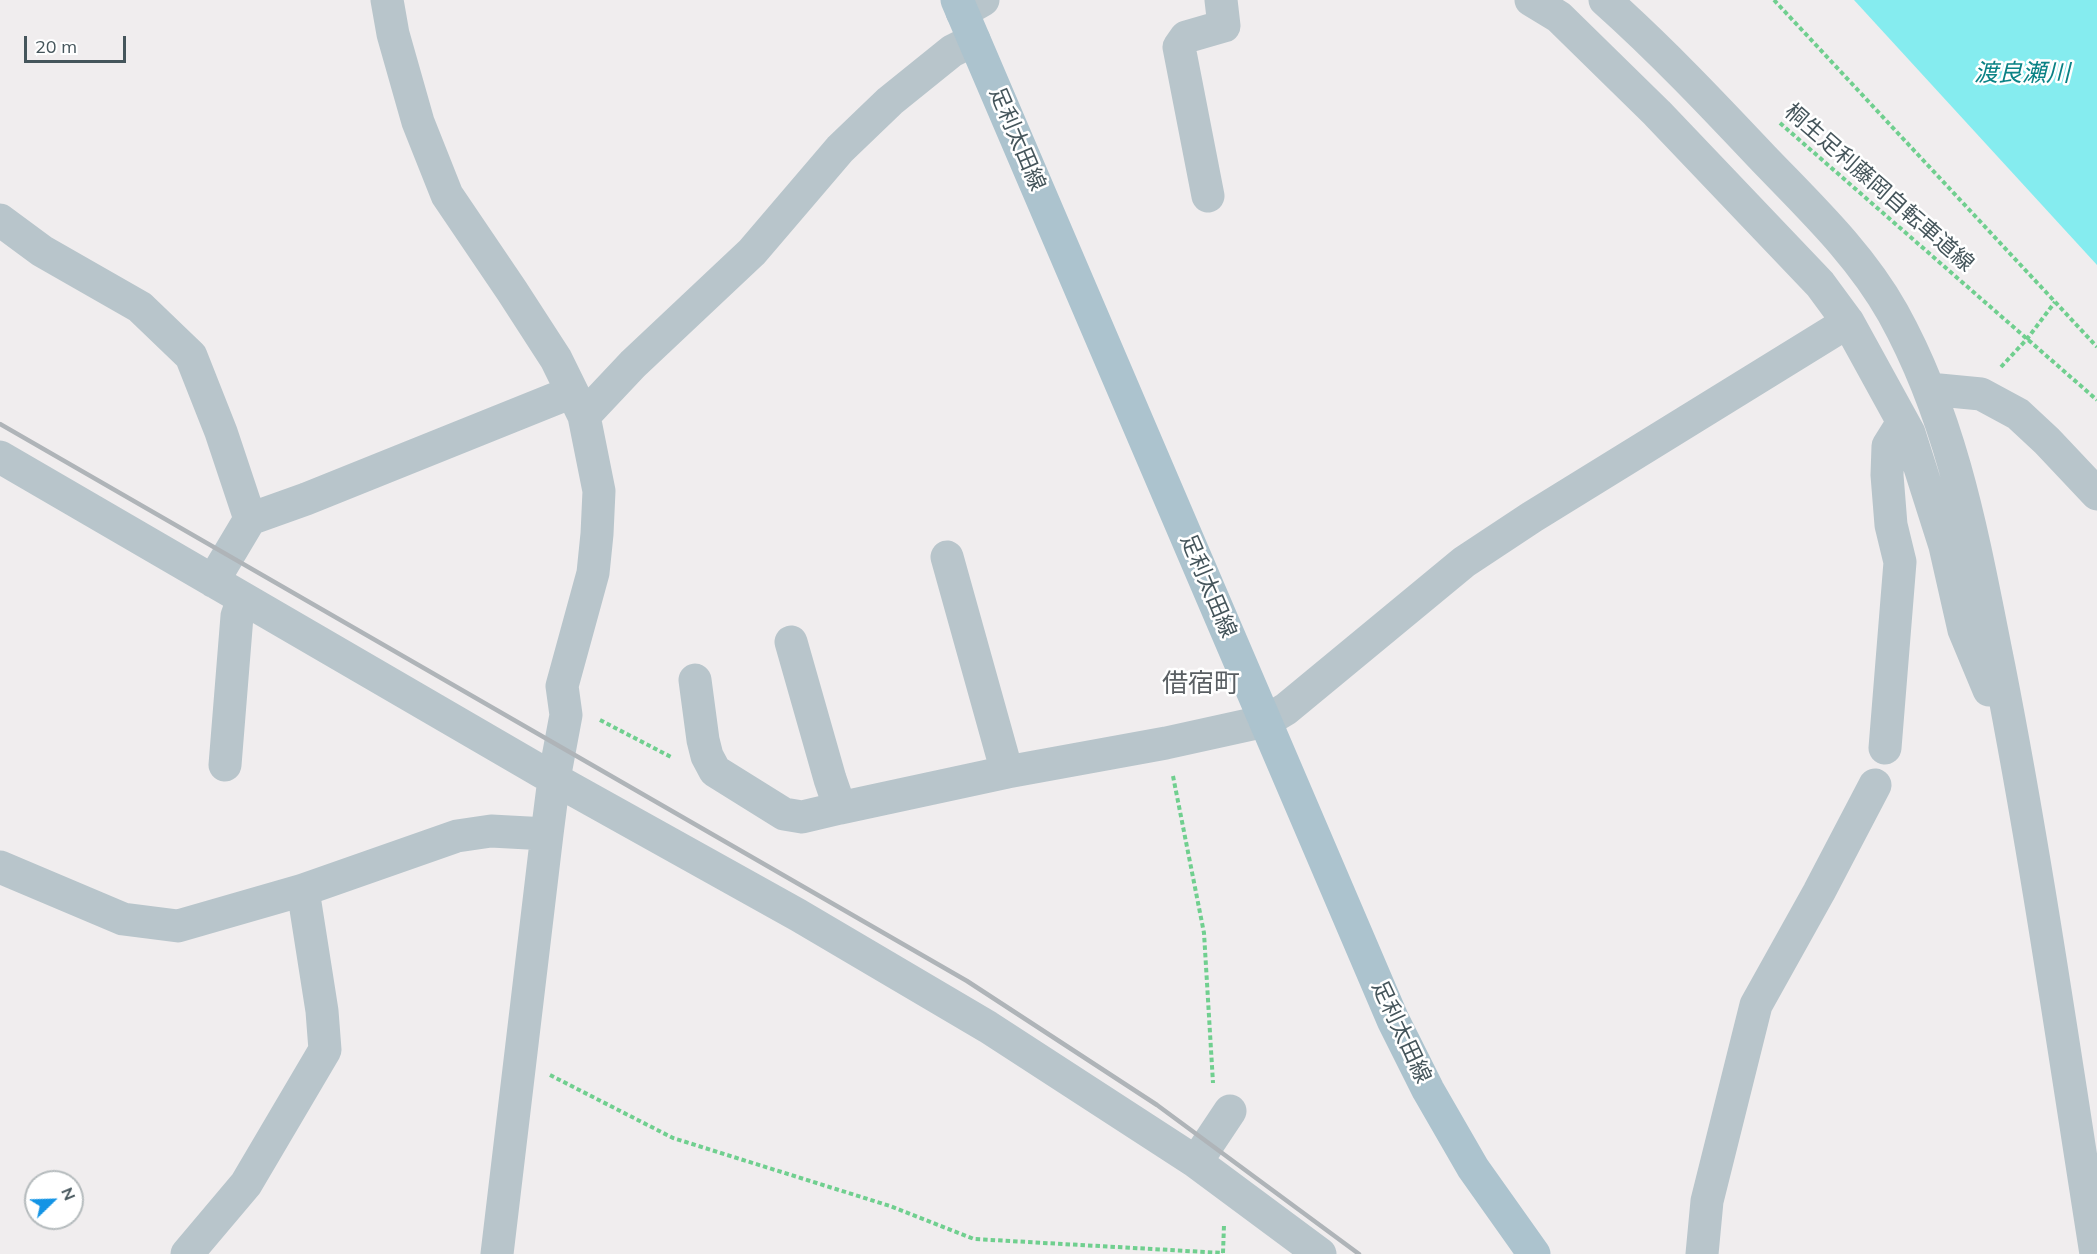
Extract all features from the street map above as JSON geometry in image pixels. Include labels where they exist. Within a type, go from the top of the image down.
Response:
[{"type":"main road","name":"足利太田線","points":[[969,13],[1393,1020],[1428,1090],[1473,1168],[1534,1254]]},
{"type":"street","points":[[387,0],[393,34],[418,122],[447,195],[556,359],[578,404],[598,491],[593,573],[562,686],[566,715],[554,779],[497,1254]]},
{"type":"street","points":[[1208,196],[1179,47],[1185,37],[1224,26],[1221,0]]},
{"type":"street","points":[[1531,0],[1559,17],[1657,113],[1820,284],[1848,322],[1909,433],[1945,546],[1964,630],[2016,753]]},
{"type":"street","points":[[1605,0],[1689,80],[1820,217],[1867,271],[1908,340],[1929,389],[1960,480],[2016,753],[2096,1254]]},
{"type":"street","points":[[213,581],[250,519],[578,404],[633,364],[752,252],[840,149],[890,101],[952,51],[969,13]]},
{"type":"street","points":[[0,220],[42,251],[140,307],[190,356],[221,432],[250,519]]},
{"type":"street","points":[[695,680],[707,756],[715,771],[784,814],[802,817],[1007,772],[1166,743],[1266,721],[1286,709],[1464,562],[1542,511],[1848,322]]},
{"type":"street","points":[[1929,389],[1981,394],[2018,414],[2097,494]]},
{"type":"street","points":[[1885,748],[1900,562],[1892,525],[1887,475],[1888,446],[1903,422]]},
{"type":"street","points":[[0,457],[554,779],[798,915],[988,1027],[1196,1162],[1320,1254]]},
{"type":"street","points":[[947,557],[1007,772]]},
{"type":"street","points":[[225,765],[237,616],[243,598]]},
{"type":"street","points":[[791,642],[840,808]]},
{"type":"street","points":[[1702,1254],[1707,1201],[1756,1005],[1875,785]]},
{"type":"street","points":[[0,867],[123,919],[178,926],[303,890],[457,836],[491,831],[547,834]]},
{"type":"street","points":[[187,1254],[246,1184],[326,1050],[303,890]]},
{"type":"street","points":[[1196,1162],[1230,1111]]},
{"type":"path","points":[[1773,0],[2097,347]]},
{"type":"path","name":"桐生足利藤岡自転車道線","points":[[1773,117],[2097,400]]},
{"type":"path","points":[[1981,394],[1997,371],[2027,339],[2055,302]]},
{"type":"path","points":[[566,715],[586,713],[705,774],[715,771]]},
{"type":"path","points":[[1166,743],[1204,933],[1212,1080],[1220,1098],[1230,1111]]},
{"type":"path","points":[[520,1057],[532,1066],[673,1138],[890,1206],[974,1239],[1223,1254]]},
{"type":"water","name":"渡良瀬川","points":[[1854,0],[2097,0],[2097,265]]},
{"type":"railway","points":[[0,424],[967,981],[1157,1105],[1359,1254]]},
{"type":"district","name":"借宿町","points":[[1201,684]]}]
